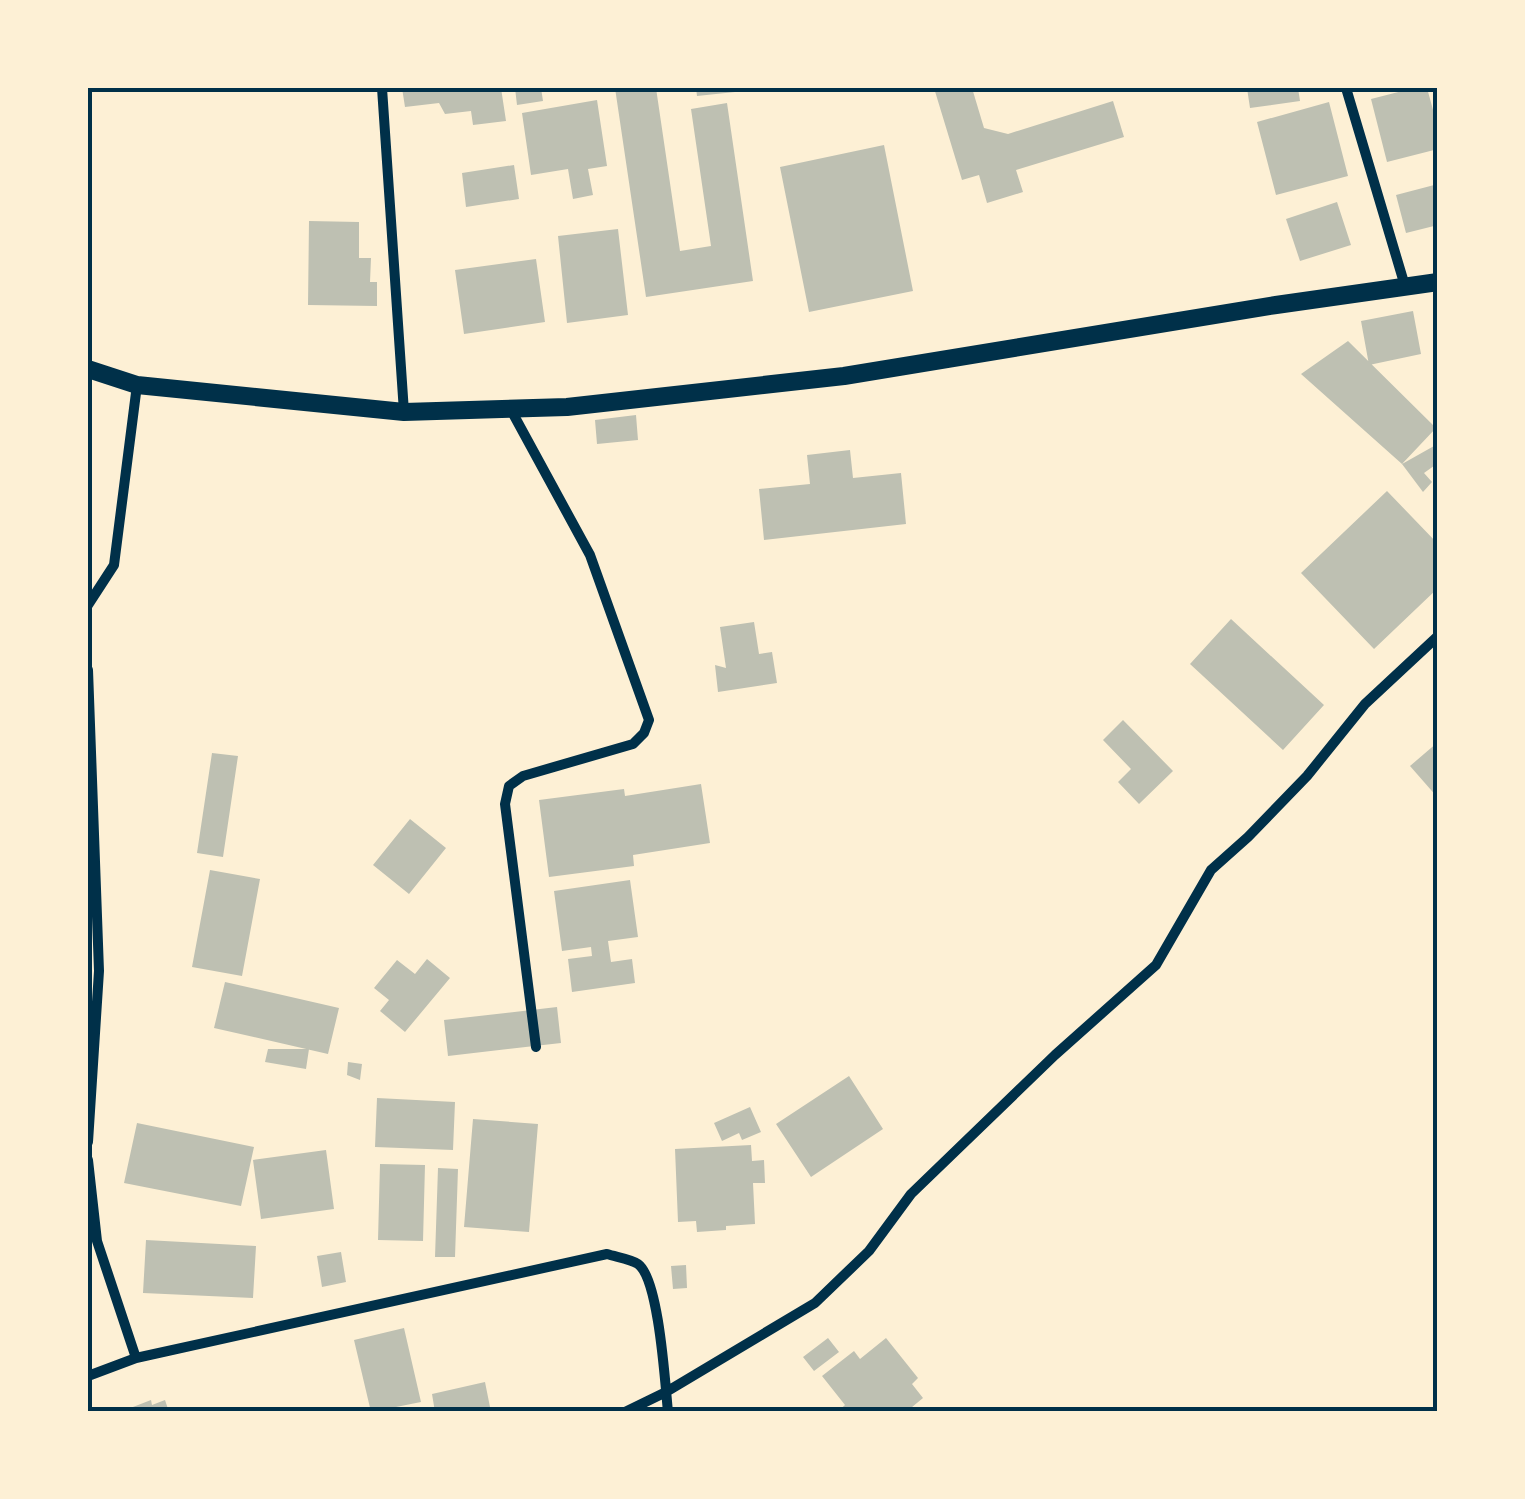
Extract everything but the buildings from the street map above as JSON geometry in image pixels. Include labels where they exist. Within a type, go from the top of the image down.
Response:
[{"type":"street","points":[[382,88],[404,412]]},
{"type":"street","points":[[1346,88],[1405,286]]},
{"type":"street","points":[[88,369],[138,385],[404,412],[511,410],[844,376],[1438,282]]},
{"type":"street","points":[[88,604],[114,564],[138,385]]},
{"type":"street","points":[[511,410],[590,556],[650,720],[634,744],[523,776],[509,786],[505,804],[536,1047]]},
{"type":"street","points":[[625,1412],[666,1392],[815,1302],[856,1264],[912,1194],[1055,1055],[1156,965],[1210,870],[1248,838],[1308,776],[1365,704],[1438,636]]},
{"type":"street","points":[[88,670],[99,971],[88,1142]]},
{"type":"street","points":[[88,1160],[97,1241],[136,1358]]},
{"type":"street","points":[[88,1376],[136,1358],[608,1254],[638,1264],[649,1280],[661,1340],[668,1412]]}]
